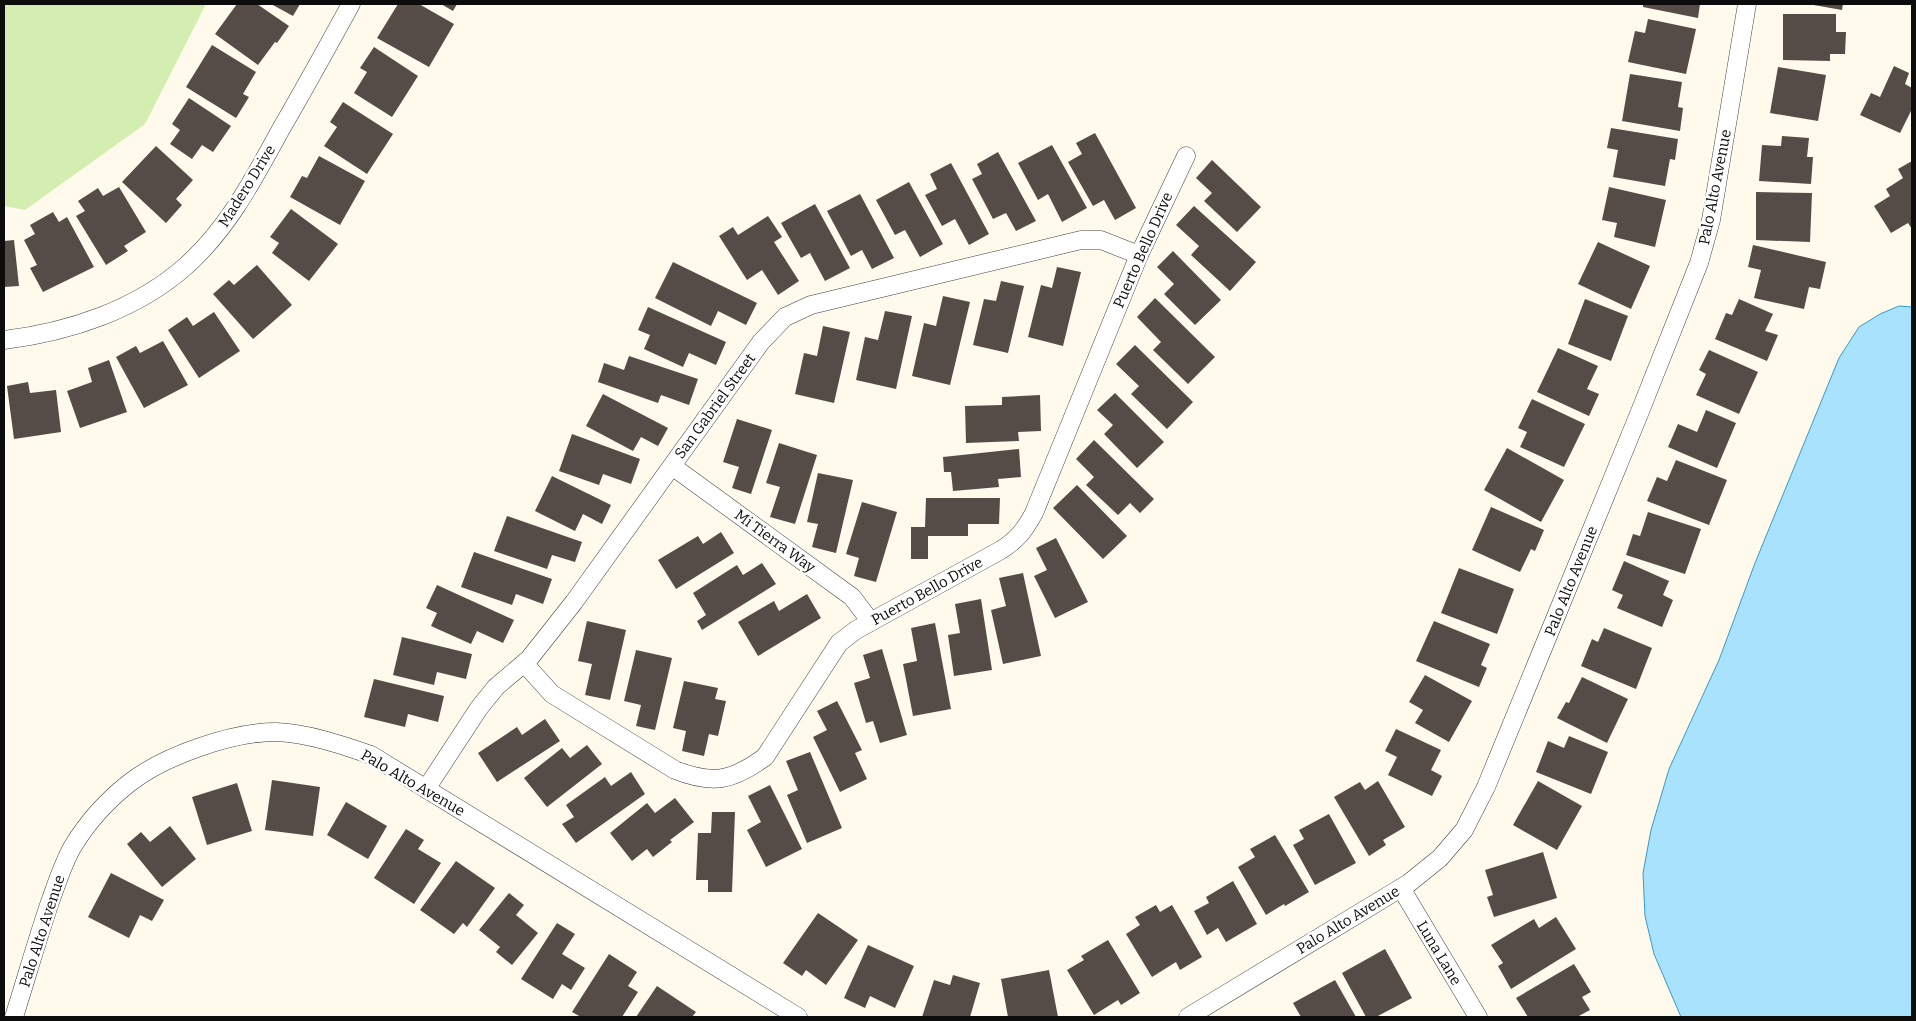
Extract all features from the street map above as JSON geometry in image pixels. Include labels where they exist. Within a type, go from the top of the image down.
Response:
[{"type":"street","name":"Madero Drive","points":[[4,340],[71,328],[118,309],[154,289],[186,265],[220,230],[248,190],[351,4]]},
{"type":"street","name":"Palo Alto Avenue","points":[[1188,1017],[1400,888],[1440,858],[1464,830],[1486,787],[1699,263],[1711,220],[1747,4]]},
{"type":"street","name":"Puerto Bello Drive","points":[[524,663],[552,694],[675,770],[694,778],[711,780],[732,777],[750,768],[764,757],[838,643],[856,630],[1001,550],[1017,540],[1025,529],[1034,513],[1139,255],[1186,156]]},
{"type":"street","name":"San Gabriel Street","points":[[426,788],[478,708],[496,687],[524,663],[574,602],[761,342],[785,317],[797,310],[1060,243],[1100,240],[1139,255]]},
{"type":"street","name":"Mi Tierra Way","points":[[672,466],[852,597],[871,622]]},
{"type":"street","name":"Palo Alto Avenue","points":[[14,1017],[59,877],[73,846],[96,815],[129,784],[165,762],[199,747],[240,736],[276,732],[340,744],[371,755],[798,1017]]},
{"type":"street","name":"Luna Lane","points":[[1400,888],[1478,1017]]},
{"type":"green space","points":[[4,4],[206,4],[145,124],[25,210],[4,206]]},
{"type":"water","points":[[1899,306],[1912,307],[1912,1017],[1681,1017],[1654,954],[1645,916],[1643,873],[1651,830],[1669,769],[1719,660],[1755,563],[1839,358],[1859,327],[1880,314]]},
{"type":"building","points":[[237,4],[257,4],[289,26],[258,65],[215,34]]},
{"type":"building","points":[[271,4],[300,4],[293,16]]},
{"type":"building","points":[[398,4],[419,4],[454,24],[429,67],[377,38]]},
{"type":"building","points":[[441,4],[457,4],[453,11]]},
{"type":"building","points":[[1643,4],[1700,4],[1698,18],[1643,7]]},
{"type":"building","points":[[1808,4],[1843,4],[1842,10]]},
{"type":"building","points":[[1783,14],[1836,14],[1836,32],[1846,32],[1845,54],[1830,54],[1830,61],[1783,60]]},
{"type":"building","points":[[1648,19],[1696,29],[1686,74],[1628,62],[1635,31],[1645,33]]},
{"type":"building","points":[[212,45],[256,72],[243,94],[249,97],[236,118],[186,87]]},
{"type":"building","points":[[374,47],[418,76],[392,117],[354,93],[367,72],[360,68]]},
{"type":"building","points":[[1894,66],[1909,73],[1905,84],[1912,88],[1912,111],[1900,133],[1860,115],[1871,93],[1880,97]]},
{"type":"building","points":[[1778,67],[1826,75],[1818,121],[1770,113]]},
{"type":"building","points":[[1630,74],[1682,82],[1678,107],[1683,108],[1680,131],[1622,121]]},
{"type":"building","points":[[189,98],[231,126],[213,152],[202,145],[192,159],[170,144],[180,130],[172,124]]},
{"type":"building","points":[[343,102],[393,134],[367,174],[324,146],[337,127],[330,122]]},
{"type":"building","points":[[1611,128],[1678,139],[1675,160],[1670,159],[1665,186],[1613,177],[1618,150],[1607,148]]},
{"type":"building","points":[[1095,133],[1136,208],[1115,220],[1104,200],[1093,206],[1068,162],[1082,154],[1076,143]]},
{"type":"building","points":[[1782,136],[1809,138],[1807,157],[1813,157],[1811,184],[1759,181],[1762,145],[1781,146]]},
{"type":"building","points":[[1052,145],[1087,208],[1062,222],[1048,194],[1038,200],[1018,163]]},
{"type":"building","points":[[156,146],[193,180],[176,199],[182,205],[166,223],[122,182]]},
{"type":"building","points":[[998,152],[1036,221],[1016,231],[1006,213],[993,219],[972,179],[982,174],[977,164]]},
{"type":"building","points":[[319,156],[365,181],[340,225],[290,197],[302,176],[307,178]]},
{"type":"building","points":[[1212,160],[1261,207],[1237,232],[1204,201],[1212,193],[1196,178]]},
{"type":"building","points":[[1912,161],[1912,229],[1908,223],[1891,233],[1874,206],[1890,196],[1886,189],[1903,178],[1898,169]]},
{"type":"building","points":[[951,163],[989,234],[969,245],[955,219],[942,226],[925,195],[937,189],[930,174]]},
{"type":"building","points":[[909,182],[943,244],[920,257],[905,230],[895,235],[876,200]]},
{"type":"building","points":[[119,187],[146,232],[124,246],[128,251],[106,265],[76,216],[85,211],[78,201],[98,188],[103,196]]},
{"type":"building","points":[[1609,187],[1666,200],[1655,247],[1614,237],[1617,223],[1602,220]]},
{"type":"building","points":[[1756,192],[1812,193],[1810,242],[1756,240]]},
{"type":"building","points":[[860,194],[894,258],[872,269],[862,250],[851,256],[827,211]]},
{"type":"building","points":[[815,204],[850,268],[825,281],[810,253],[801,258],[781,223]]},
{"type":"building","points":[[1194,206],[1256,262],[1230,291],[1191,255],[1199,246],[1176,225]]},
{"type":"building","points":[[291,209],[338,244],[309,281],[272,253],[279,243],[270,237]]},
{"type":"building","points":[[53,212],[59,222],[67,217],[94,267],[43,292],[30,268],[37,265],[24,240],[35,234],[30,225]]},
{"type":"building","points":[[768,216],[782,237],[774,242],[799,281],[778,295],[762,270],[747,280],[719,236],[733,227],[738,235]]},
{"type":"building","points":[[14,240],[19,286],[4,287],[4,241]]},
{"type":"building","points":[[1598,242],[1650,266],[1631,309],[1578,284]]},
{"type":"building","points":[[1753,245],[1826,262],[1820,289],[1809,287],[1804,309],[1754,298],[1761,270],[1748,267]]},
{"type":"building","points":[[1173,251],[1221,300],[1195,325],[1164,294],[1174,284],[1157,267]]},
{"type":"building","points":[[673,262],[757,303],[746,325],[718,311],[711,326],[655,298]]},
{"type":"building","points":[[257,265],[292,305],[253,339],[213,294],[229,280],[234,285]]},
{"type":"building","points":[[1057,267],[1081,272],[1063,346],[1028,337],[1041,285],[1052,288]]},
{"type":"building","points":[[1001,281],[1024,286],[1008,353],[973,345],[984,299],[996,301]]},
{"type":"building","points":[[943,296],[970,302],[950,385],[912,376],[924,323],[936,326]]},
{"type":"building","points":[[1155,298],[1215,357],[1188,384],[1153,350],[1161,342],[1137,317]]},
{"type":"building","points":[[1585,299],[1628,316],[1611,361],[1568,344]]},
{"type":"building","points":[[1739,299],[1773,314],[1765,331],[1778,335],[1767,361],[1715,339],[1726,313],[1732,315]]},
{"type":"building","points":[[648,307],[726,342],[716,365],[689,353],[683,367],[644,349],[650,335],[638,330]]},
{"type":"building","points":[[885,311],[912,316],[896,389],[856,380],[865,337],[878,340]]},
{"type":"building","points":[[214,312],[240,351],[199,378],[168,330],[187,317],[193,326]]},
{"type":"building","points":[[823,326],[850,332],[834,403],[795,394],[804,353],[817,356]]},
{"type":"building","points":[[163,341],[188,385],[144,408],[116,357],[136,346],[140,353]]},
{"type":"building","points":[[1135,345],[1193,402],[1167,429],[1131,394],[1139,386],[1116,364]]},
{"type":"building","points":[[1558,348],[1598,366],[1587,389],[1599,394],[1589,416],[1537,392]]},
{"type":"building","points":[[1709,350],[1758,372],[1739,414],[1696,395],[1706,374],[1699,370]]},
{"type":"building","points":[[629,356],[698,379],[689,405],[661,395],[658,403],[598,382],[604,363],[624,370]]},
{"type":"building","points":[[109,360],[127,412],[80,428],[67,391],[92,382],[88,368]]},
{"type":"building","points":[[28,382],[30,393],[56,390],[61,432],[14,439],[7,386]]},
{"type":"building","points":[[1115,393],[1164,442],[1137,468],[1104,434],[1113,425],[1097,410]]},
{"type":"building","points":[[603,394],[668,428],[658,446],[641,437],[633,451],[586,426]]},
{"type":"building","points":[[1040,395],[1041,431],[1018,432],[1019,441],[966,443],[965,406],[1002,405],[1002,397]]},
{"type":"building","points":[[1532,399],[1585,424],[1564,467],[1520,447],[1527,432],[1518,428]]},
{"type":"building","points":[[1706,410],[1736,423],[1717,468],[1668,447],[1678,424],[1697,432]]},
{"type":"building","points":[[737,419],[772,430],[751,494],[732,488],[739,467],[723,462]]},
{"type":"building","points":[[572,434],[640,459],[631,484],[603,474],[599,485],[559,471]]},
{"type":"building","points":[[1094,440],[1154,499],[1140,513],[1130,503],[1118,515],[1086,485],[1094,477],[1076,459]]},
{"type":"building","points":[[779,443],[817,455],[795,524],[770,517],[780,487],[766,483]]},
{"type":"building","points":[[1507,448],[1564,480],[1541,522],[1484,490]]},
{"type":"building","points":[[1019,449],[1021,477],[998,479],[999,487],[953,491],[951,472],[944,472],[943,457]]},
{"type":"building","points":[[1676,460],[1727,480],[1709,525],[1647,501],[1657,477],[1667,481]]},
{"type":"building","points":[[818,473],[853,480],[836,553],[812,547],[818,524],[807,522]]},
{"type":"building","points":[[552,476],[611,505],[602,524],[583,514],[575,531],[535,511]]},
{"type":"building","points":[[1077,485],[1127,536],[1103,559],[1053,508]]},
{"type":"building","points":[[926,498],[1000,498],[999,524],[968,524],[968,536],[928,536],[928,559],[911,559],[911,527],[925,527]]},
{"type":"building","points":[[862,502],[897,512],[876,582],[854,576],[859,558],[846,554]]},
{"type":"building","points":[[1491,507],[1544,530],[1535,551],[1531,549],[1520,572],[1472,550]]},
{"type":"building","points":[[1648,512],[1701,529],[1685,574],[1626,555],[1633,534],[1640,536]]},
{"type":"building","points":[[507,516],[582,542],[575,562],[552,555],[547,569],[494,551]]},
{"type":"building","points":[[721,532],[734,553],[676,589],[658,560],[698,536],[703,544]]},
{"type":"building","points":[[1056,538],[1088,602],[1055,618],[1034,576],[1047,570],[1036,548]]},
{"type":"building","points":[[474,552],[552,579],[543,604],[516,594],[512,605],[461,587]]},
{"type":"building","points":[[1624,561],[1669,581],[1663,595],[1673,600],[1662,627],[1617,608],[1623,595],[1612,590]]},
{"type":"building","points":[[762,563],[776,584],[702,630],[697,621],[706,615],[693,593],[737,565],[743,575]]},
{"type":"building","points":[[1459,568],[1514,589],[1497,634],[1441,613]]},
{"type":"building","points":[[1023,573],[1041,656],[1003,664],[991,610],[1006,606],[999,578]]},
{"type":"building","points":[[437,585],[514,620],[503,643],[477,631],[471,644],[431,626],[437,613],[426,608]]},
{"type":"building","points":[[807,594],[821,618],[758,656],[738,622],[774,601],[779,611]]},
{"type":"building","points":[[981,599],[992,670],[954,676],[948,635],[960,633],[955,604]]},
{"type":"building","points":[[587,621],[626,630],[610,700],[585,695],[592,664],[578,661]]},
{"type":"building","points":[[1434,621],[1490,644],[1481,665],[1487,668],[1479,687],[1416,661]]},
{"type":"building","points":[[935,623],[951,709],[913,716],[903,664],[917,661],[911,628]]},
{"type":"building","points":[[1604,628],[1652,648],[1636,689],[1581,666],[1592,639],[1598,642]]},
{"type":"building","points":[[402,637],[472,654],[466,679],[437,672],[434,685],[393,675]]},
{"type":"building","points":[[882,649],[907,735],[880,743],[873,721],[866,723],[854,683],[870,678],[863,655]]},
{"type":"building","points":[[636,650],[672,658],[655,730],[636,726],[641,705],[624,701]]},
{"type":"building","points":[[1425,675],[1472,701],[1449,742],[1415,723],[1423,710],[1409,702]]},
{"type":"building","points":[[1582,677],[1628,699],[1607,743],[1557,718],[1566,702],[1569,703]]},
{"type":"building","points":[[374,679],[444,696],[438,722],[408,714],[405,727],[364,717]]},
{"type":"building","points":[[684,681],[718,688],[715,699],[726,701],[718,736],[709,734],[704,756],[682,751],[686,731],[673,728]]},
{"type":"building","points":[[837,701],[862,750],[855,753],[867,779],[840,792],[813,737],[827,730],[817,711]]},
{"type":"building","points":[[545,719],[560,741],[497,782],[478,753],[517,727],[522,735]]},
{"type":"building","points":[[1396,729],[1441,750],[1431,770],[1442,776],[1432,796],[1388,775],[1397,757],[1385,751]]},
{"type":"building","points":[[1569,736],[1608,752],[1591,794],[1536,772],[1548,741],[1564,748]]},
{"type":"building","points":[[587,745],[602,764],[547,807],[524,778],[562,748],[570,758]]},
{"type":"building","points":[[810,752],[842,828],[807,843],[787,795],[798,790],[786,761]]},
{"type":"building","points":[[631,772],[645,794],[576,843],[562,824],[574,817],[566,805],[605,777],[611,786]]},
{"type":"building","points":[[272,780],[320,787],[313,836],[265,830]]},
{"type":"building","points":[[1378,781],[1405,827],[1383,840],[1386,845],[1369,856],[1334,797],[1360,782],[1365,790]]},
{"type":"building","points":[[1538,781],[1582,806],[1557,850],[1513,825]]},
{"type":"building","points":[[237,783],[252,831],[207,845],[192,797]]},
{"type":"building","points":[[770,785],[802,849],[766,867],[747,830],[761,822],[748,796]]},
{"type":"building","points":[[675,798],[694,822],[670,840],[672,842],[653,857],[647,849],[632,861],[610,833],[647,803],[655,813]]},
{"type":"building","points":[[346,802],[387,826],[368,859],[327,835]]},
{"type":"building","points":[[712,812],[735,812],[732,892],[708,892],[708,880],[696,880],[698,833],[711,833]]},
{"type":"building","points":[[1329,814],[1356,863],[1315,885],[1293,845],[1304,839],[1299,830]]},
{"type":"building","points":[[170,826],[196,859],[162,887],[127,844],[141,832],[150,842]]},
{"type":"building","points":[[406,829],[424,840],[418,849],[441,863],[414,904],[374,878]]},
{"type":"building","points":[[1275,835],[1309,892],[1266,915],[1238,867],[1255,857],[1250,849]]},
{"type":"building","points":[[1543,852],[1557,898],[1494,917],[1487,897],[1493,895],[1485,870]]},
{"type":"building","points":[[456,861],[495,888],[467,927],[463,923],[454,934],[420,910]]},
{"type":"building","points":[[111,873],[164,900],[152,921],[140,915],[129,938],[88,917]]},
{"type":"building","points":[[1233,881],[1257,924],[1226,942],[1218,928],[1207,935],[1194,911],[1209,903],[1206,897]]},
{"type":"building","points":[[509,893],[524,905],[516,915],[538,933],[512,965],[496,952],[500,947],[479,930]]},
{"type":"building","points":[[1156,905],[1160,912],[1172,905],[1202,957],[1180,970],[1176,962],[1152,977],[1126,934],[1140,925],[1135,917]]},
{"type":"building","points":[[818,913],[858,940],[826,985],[806,970],[802,976],[783,963]]},
{"type":"building","points":[[1556,917],[1576,949],[1511,989],[1498,966],[1503,963],[1491,945],[1534,919],[1539,928]]},
{"type":"building","points":[[557,923],[575,934],[562,954],[585,968],[571,990],[562,984],[553,999],[521,979]]},
{"type":"building","points":[[1108,940],[1140,993],[1121,1005],[1118,1000],[1094,1015],[1067,970],[1084,960],[1081,956]]},
{"type":"building","points":[[868,945],[914,966],[895,1008],[870,996],[865,1008],[844,998]]},
{"type":"building","points":[[1385,949],[1412,998],[1376,1017],[1366,1017],[1342,973]]},
{"type":"building","points":[[609,954],[637,972],[628,986],[638,992],[622,1017],[581,1017],[572,1012]]},
{"type":"building","points":[[1574,964],[1591,992],[1582,997],[1590,1010],[1577,1017],[1528,1017],[1516,998]]},
{"type":"building","points":[[1049,970],[1058,1017],[1008,1017],[1001,979]]},
{"type":"building","points":[[953,975],[980,983],[970,1017],[922,1017],[934,980],[950,985]]},
{"type":"building","points":[[1335,980],[1356,1017],[1301,1017],[1293,1003]]},
{"type":"building","points":[[657,986],[696,1012],[692,1017],[636,1017]]}]
